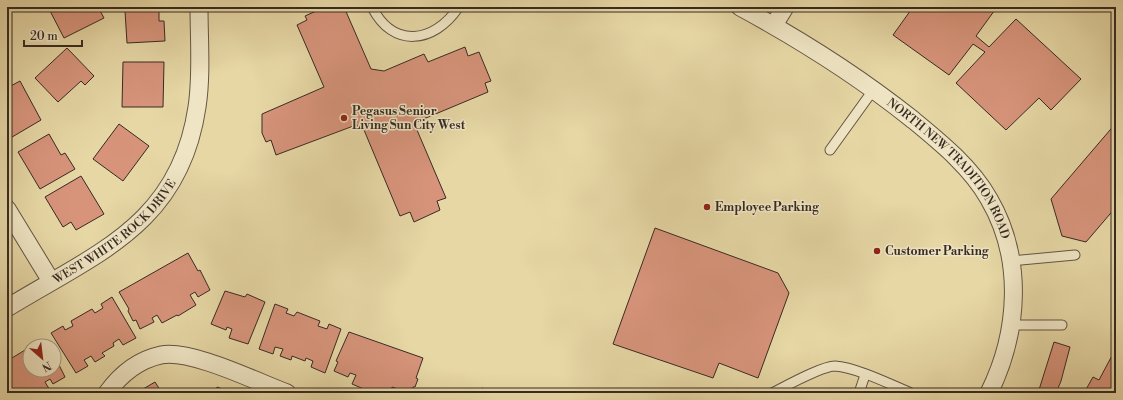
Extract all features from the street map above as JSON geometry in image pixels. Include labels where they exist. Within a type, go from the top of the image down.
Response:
[{"type":"street","name":"WEST WHITE ROCK DRIVE","points":[[7,308],[106,248],[133,229],[147,216],[173,182],[188,148],[197,107],[199,83],[199,7]]},
{"type":"street","name":"NORTH NEW TRADITION ROAD","points":[[740,7],[774,25],[824,55],[874,89],[936,139],[976,181],[989,198],[998,218],[1011,260],[1013,296],[1012,325],[1000,368],[989,393]]},
{"type":"street","points":[[774,25],[785,7]]},
{"type":"street","points":[[7,209],[51,281]]},
{"type":"street","points":[[107,393],[117,379],[137,364],[161,355],[180,355],[208,363],[287,393]]},
{"type":"lane","points":[[372,7],[386,25],[395,32],[409,36],[426,34],[443,26],[458,8],[456,7]]},
{"type":"lane","points":[[830,150],[874,89]]},
{"type":"lane","points":[[1011,260],[1075,255]]},
{"type":"lane","points":[[1012,325],[1062,325]]},
{"type":"lane","points":[[772,393],[816,372],[834,366],[865,375],[911,393]]},
{"type":"lane","points":[[859,393],[865,375]]},
{"type":"building","points":[[48,7],[98,7],[104,18],[64,38]]},
{"type":"building","points":[[121,7],[159,7],[159,21],[164,21],[165,41],[127,43],[125,11],[121,11]]},
{"type":"building","name":"Pegasus Senior Living Sun City West","points":[[325,7],[335,7],[336,10],[344,7],[371,69],[384,71],[424,54],[428,62],[465,47],[468,56],[479,52],[491,81],[485,83],[488,92],[414,123],[446,198],[437,201],[440,210],[414,222],[410,212],[400,216],[364,130],[356,125],[276,155],[271,140],[266,142],[262,133],[262,114],[324,87],[297,25],[307,20],[305,16]]},
{"type":"building","points":[[913,7],[997,7],[976,36],[989,47],[1016,19],[1081,79],[1051,110],[1039,98],[1006,130],[956,83],[985,52],[973,44],[949,75],[893,35]]},
{"type":"building","points":[[67,48],[94,76],[85,85],[81,81],[58,102],[35,78]]},
{"type":"building","points":[[123,62],[164,62],[163,107],[122,107]]},
{"type":"building","points":[[20,81],[41,120],[7,140],[7,88]]},
{"type":"building","points":[[1116,123],[1116,207],[1086,242],[1062,236],[1051,199]]},
{"type":"building","points":[[119,124],[149,146],[123,181],[93,159]]},
{"type":"building","points":[[49,134],[61,155],[65,153],[75,169],[40,189],[18,152]]},
{"type":"building","points":[[81,176],[104,214],[76,230],[71,222],[63,227],[45,197]]},
{"type":"building","points":[[655,228],[778,273],[789,293],[758,378],[719,363],[713,378],[613,344]]},
{"type":"building","points":[[188,253],[198,271],[200,270],[210,290],[198,297],[195,292],[190,295],[196,305],[178,316],[177,315],[162,323],[157,315],[152,318],[154,322],[140,329],[136,320],[133,321],[128,311],[129,309],[119,292]]},
{"type":"building","points":[[225,291],[245,297],[247,294],[265,302],[248,344],[229,338],[232,329],[227,327],[226,330],[211,324]]},
{"type":"building","points":[[112,297],[136,338],[123,345],[119,339],[113,343],[114,346],[102,353],[105,356],[95,362],[91,356],[84,360],[88,366],[76,373],[62,351],[62,338],[54,338],[51,333],[63,326],[65,330],[73,326],[71,321],[92,309],[95,313],[103,308],[101,304]]},
{"type":"building","points":[[275,304],[288,309],[286,313],[294,316],[297,312],[320,321],[318,326],[327,329],[329,324],[341,329],[325,373],[311,367],[313,361],[306,358],[305,361],[292,356],[291,360],[280,356],[283,349],[275,347],[273,354],[259,349]]},
{"type":"building","points":[[349,332],[423,358],[416,378],[418,379],[411,393],[396,393],[398,389],[392,387],[390,393],[373,393],[352,384],[356,375],[350,373],[348,377],[334,371],[338,362],[336,361]]},
{"type":"building","points":[[1054,342],[1070,347],[1061,381],[1056,393],[1038,393]]},
{"type":"building","points":[[1115,350],[1116,393],[1084,393],[1093,377],[1099,380]]},
{"type":"building","points":[[22,352],[22,378],[62,378],[62,371],[65,377],[53,384],[50,379],[45,382],[51,392],[49,393],[7,393],[7,361]]},
{"type":"building","points":[[155,382],[162,393],[134,393],[138,392]]},
{"type":"building","points":[[217,387],[231,392],[215,393]]},
{"type":"building","points":[[482,388],[495,393],[481,393]]},
{"type":"place","name":"Pegasus Senior Living Sun City West","points":[[344,118]]},
{"type":"place","name":"Employee Parking","points":[[707,207]]},
{"type":"place","name":"Customer Parking","points":[[877,251]]}]
